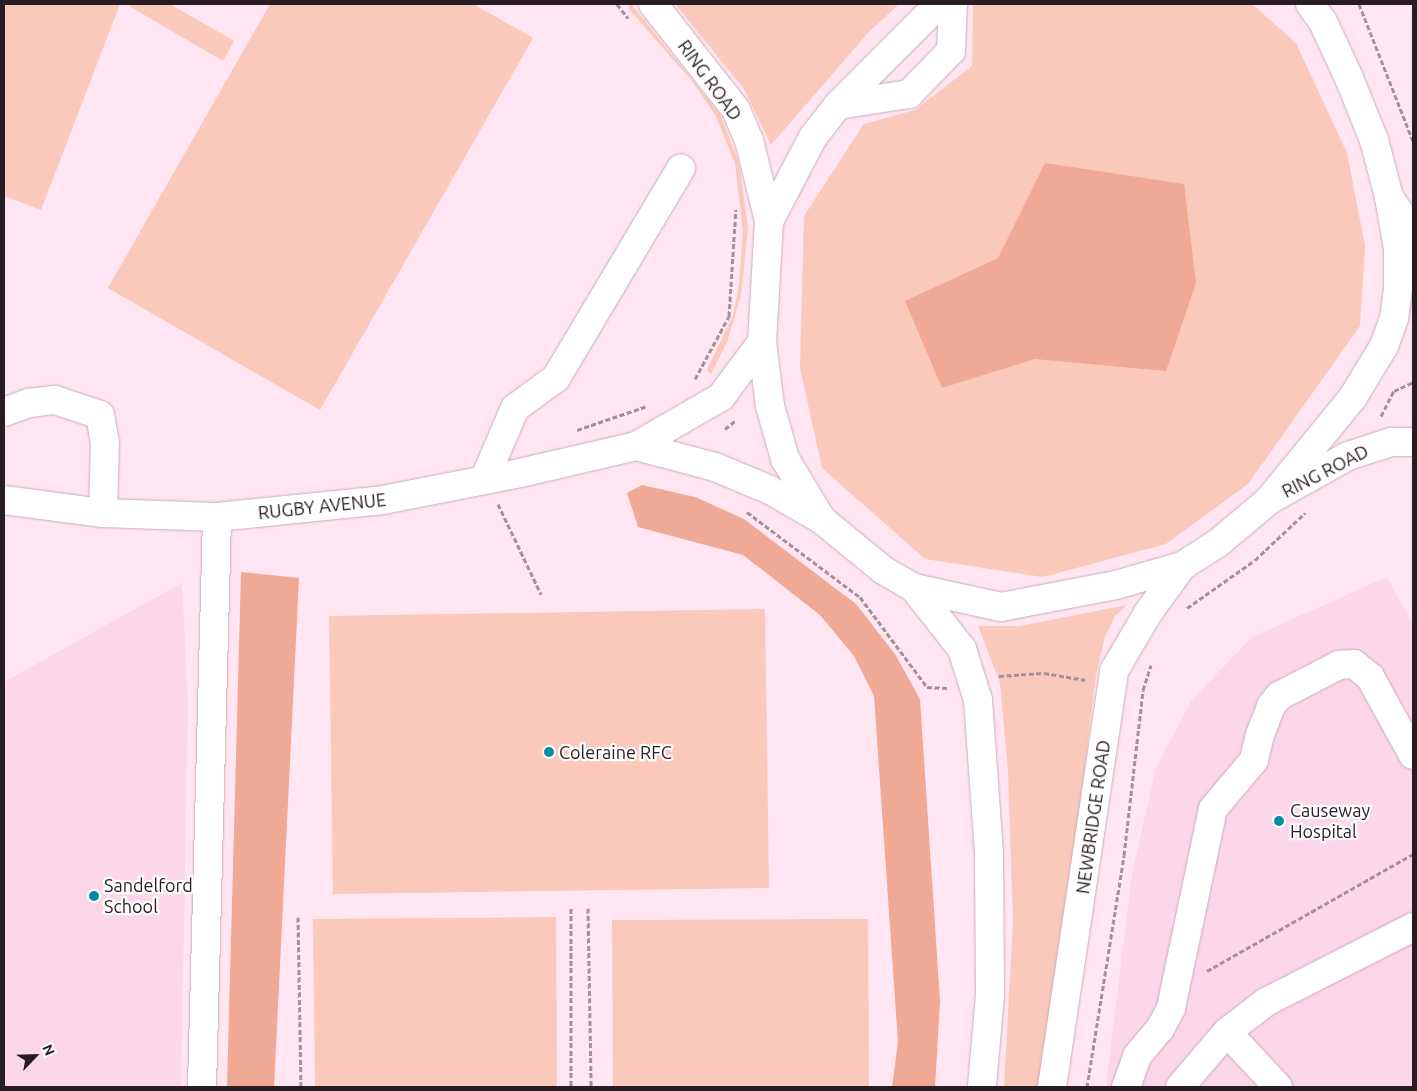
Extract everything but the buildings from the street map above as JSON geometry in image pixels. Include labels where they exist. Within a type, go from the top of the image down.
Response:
[{"type":"main road","name":"RING ROAD","points":[[653,4],[736,110],[749,140],[769,221]]},
{"type":"main road","points":[[939,4],[838,105],[813,137],[769,221],[762,342],[770,406],[785,459],[822,520],[883,570],[914,588],[1002,607],[1116,585],[1182,566],[1231,534],[1268,501],[1353,397],[1384,346],[1394,318],[1398,288],[1398,249],[1389,197],[1374,140],[1318,10]]},
{"type":"main road","points":[[838,105],[909,94],[951,51],[953,4]]},
{"type":"main road","points":[[491,491],[515,408],[556,378],[681,168]]},
{"type":"main road","points":[[1389,197],[1413,233]]},
{"type":"main road","name":"RUGBY AVENUE","points":[[4,500],[103,513],[217,517],[491,491],[636,446],[721,397],[762,342]]},
{"type":"main road","points":[[4,412],[28,403],[55,400],[100,415],[105,442],[103,513]]},
{"type":"main road","name":"RING ROAD","points":[[1268,501],[1348,456],[1391,442],[1413,442]]},
{"type":"main road","name":"RUGBY AVENUE","points":[[636,446],[715,467],[770,490],[822,520]]},
{"type":"main road","points":[[202,1087],[217,517]]},
{"type":"main road","name":"NEWBRIDGE ROAD","points":[[1052,1087],[1114,671],[1148,613],[1182,566]]},
{"type":"main road","points":[[914,588],[962,649],[978,700],[989,872],[990,995],[982,1087]]},
{"type":"main road","points":[[1126,1087],[1137,1056],[1160,1029],[1171,1008],[1213,809],[1254,760],[1260,734],[1271,706],[1279,696],[1339,665],[1354,664],[1370,677],[1413,754]]},
{"type":"main road","points":[[1180,1087],[1227,1032],[1266,1002],[1295,985],[1413,927]]},
{"type":"main road","points":[[1227,1032],[1278,1087]]},
{"type":"path","points":[[1359,4],[1413,141]]},
{"type":"path","points":[[693,380],[699,375]]},
{"type":"path","points":[[1382,413],[1394,391],[1413,382]]},
{"type":"path","points":[[568,433],[652,405]]},
{"type":"path","points":[[491,491],[540,594]]},
{"type":"path","points":[[741,508],[860,597],[928,688],[957,688]]},
{"type":"path","points":[[1182,612],[1255,560],[1308,510]]},
{"type":"path","points":[[1087,1087],[1124,855],[1143,690],[1154,658]]},
{"type":"path","points":[[1000,676],[1044,673],[1092,680]]},
{"type":"path","points":[[1175,988],[1413,854]]},
{"type":"path","points":[[571,908],[571,1087]]},
{"type":"path","points":[[588,908],[591,1087]]},
{"type":"path","points":[[298,917],[301,1087]]},
{"type":"shaded area","points":[[4,4],[120,4],[41,210],[4,196]]},
{"type":"shaded area","points":[[131,4],[170,4],[234,41],[223,61],[129,6]]},
{"type":"shaded area","points":[[270,4],[473,4],[533,38],[320,410],[108,288]]},
{"type":"shaded area","points":[[631,4],[720,114],[739,163],[748,228],[741,296],[727,342],[711,374],[707,370],[733,315],[739,285],[743,231],[735,164],[716,116],[692,81],[628,8]]},
{"type":"shaded area","points":[[675,4],[899,4],[868,33],[771,145],[744,89]]},
{"type":"shaded area","points":[[973,4],[1252,4],[1296,43],[1347,153],[1365,246],[1360,326],[1248,484],[1166,544],[1043,577],[925,559],[822,468],[800,368],[804,216],[864,124],[915,110],[972,66]]},
{"type":"shaded area","points":[[1045,163],[1184,184],[1196,283],[1166,371],[1035,359],[942,388],[905,301],[998,258]]},
{"type":"shaded area","points":[[642,485],[695,497],[744,519],[856,604],[895,654],[920,699],[940,1001],[935,1087],[892,1087],[898,1042],[874,696],[854,656],[820,615],[743,555],[638,527],[627,493]]},
{"type":"shaded area","points":[[241,572],[299,578],[274,1087],[227,1087]]},
{"type":"shaded area","name":"Causeway Hospital","points":[[1387,577],[1413,625],[1413,1087],[1106,1087],[1132,874],[1156,768],[1192,700],[1252,637]]},
{"type":"shaded area","name":"Sandelford School","points":[[182,583],[188,704],[181,1087],[4,1087],[4,682]]},
{"type":"shaded area","points":[[1127,605],[1115,616],[1105,637],[1096,675],[1068,906],[1042,1087],[1004,1087],[1013,922],[1008,772],[1000,683],[978,626],[1020,626]]},
{"type":"shaded area","name":"Coleraine RFC","points":[[765,609],[769,888],[333,894],[329,616]]},
{"type":"shaded area","points":[[556,917],[557,1087],[315,1087],[313,919]]},
{"type":"shaded area","points":[[868,919],[869,1087],[613,1087],[612,920]]},
{"type":"place","name":"Coleraine RFC","points":[[549,752]]},
{"type":"place","name":"Causeway Hospital","points":[[1279,821]]},
{"type":"place","name":"Sandelford School","points":[[94,896]]}]
